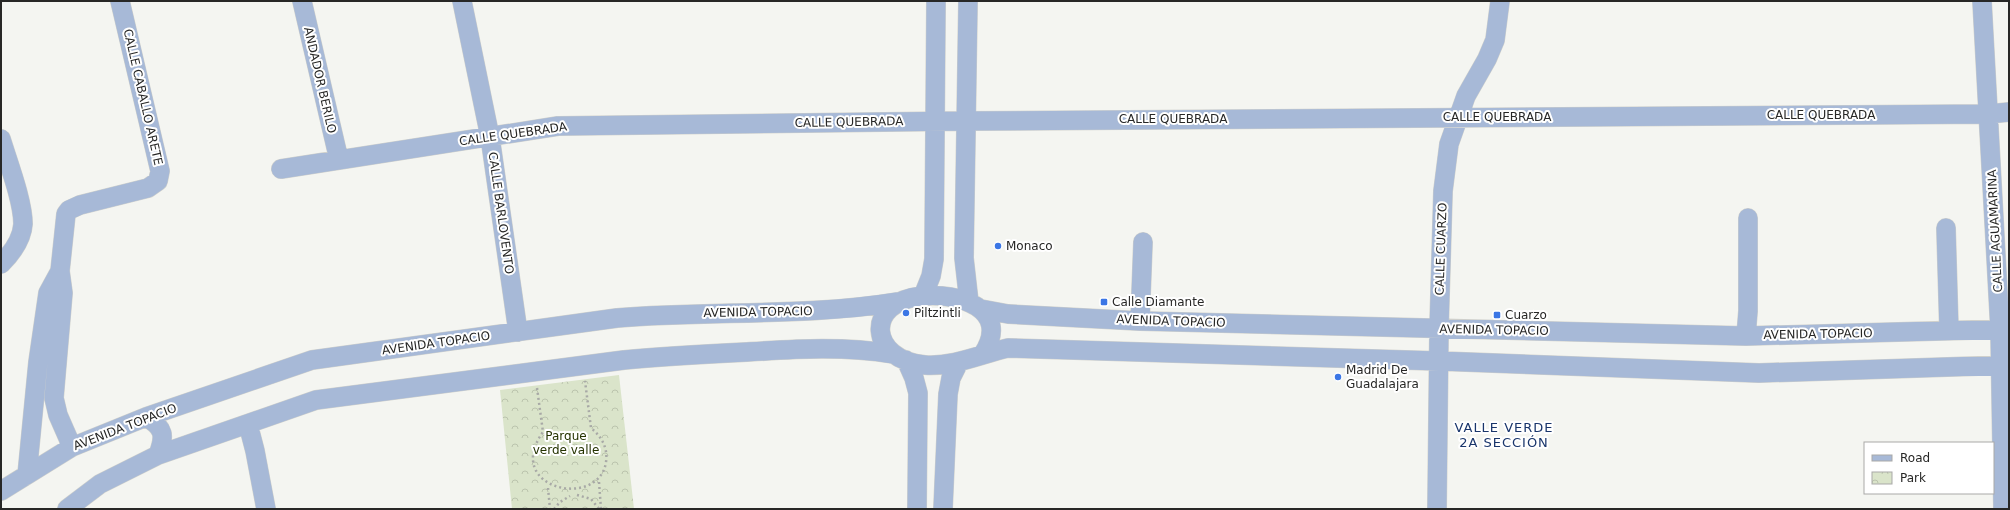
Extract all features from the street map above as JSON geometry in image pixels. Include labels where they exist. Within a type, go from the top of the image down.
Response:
[{"type":"street","name":"CALLE CABALLO ARETE","points":[[72,447],[58,415],[54,398],[63,293],[60,271],[65,220],[69,210],[80,205],[148,188],[158,181],[160,171],[120,1]]},
{"type":"street","name":"ANDADOR BERILO","points":[[302,1],[339,160]]},
{"type":"street","name":"CALLE BARLOVENTO","points":[[462,1],[490,137],[518,332]]},
{"type":"street","points":[[923,296],[931,276],[934,259],[936,1]]},
{"type":"street","points":[[968,1],[964,258],[975,305]]},
{"type":"street","name":"CALLE CUARZO","points":[[1437,509],[1442,191],[1449,144],[1466,96],[1487,60],[1495,40],[1500,1]]},
{"type":"street","name":"CALLE AGUAMARINA","points":[[1982,1],[2004,330],[2003,509]]},
{"type":"street","name":"CALLE QUEBRADA","points":[[281,169],[558,126],[934,121],[1989,114],[2009,112]]},
{"type":"street","points":[[1,139],[20,206],[23,224],[16,248],[1,264]]},
{"type":"street","points":[[1746,336],[1748,312],[1748,218]]},
{"type":"street","points":[[1946,228],[1949,331]]},
{"type":"street","points":[[1140,321],[1143,242]]},
{"type":"street","name":"CALLE CABALLO ARETE","points":[[27,475],[38,362],[48,293],[60,271]]},
{"type":"street","points":[[917,509],[918,394],[914,378],[900,357],[887,349],[883,342],[881,324],[883,317],[897,302],[923,296],[941,295],[975,305],[990,320],[993,333],[990,343],[983,354]]},
{"type":"street","name":"AVENIDA TOPACIO","points":[[1,491],[72,447],[146,417],[312,360],[617,318],[665,314],[818,311],[858,308],[897,302]]},
{"type":"street","name":"AVENIDA TOPACIO","points":[[975,305],[1008,314],[1140,321],[1439,329],[1746,336],[2004,330]]},
{"type":"street","points":[[67,509],[100,484],[158,456],[316,400],[582,365],[672,356],[820,348],[866,350],[925,364],[959,362],[1008,348],[1439,360],[1759,373],[2005,365]]},
{"type":"street","points":[[943,509],[948,394],[951,378],[959,362]]},
{"type":"street","points":[[146,417],[157,424],[162,432],[163,442],[158,456]]},
{"type":"street","points":[[248,424],[266,509]]},
{"type":"path","points":[[554,509],[560,502],[592,488],[598,482],[606,468],[607,456],[605,444],[598,433],[591,428],[582,365]]},
{"type":"path","points":[[534,371],[543,432],[534,447],[533,465],[538,477],[548,488],[552,490]]},
{"type":"path","points":[[598,482],[600,509]]},
{"type":"path","points":[[548,488],[550,509]]},
{"type":"path","points":[[562,494],[575,495],[591,500],[600,509]]},
{"type":"green space","name":"Parque verde valle","points":[[619,375],[634,509],[512,509],[500,390]]},
{"type":"place","name":"Monaco","points":[[998,246]]},
{"type":"place","name":"Calle Diamante","points":[[1104,302]]},
{"type":"place","name":"Piltzintli","points":[[906,313]]},
{"type":"place","name":"Cuarzo","points":[[1497,315]]},
{"type":"place","name":"Madrid De Guadalajara","points":[[1338,377]]},
{"type":"district","name":"VALLE VERDE 2A SECCIÓN","points":[[1504,434]]}]
